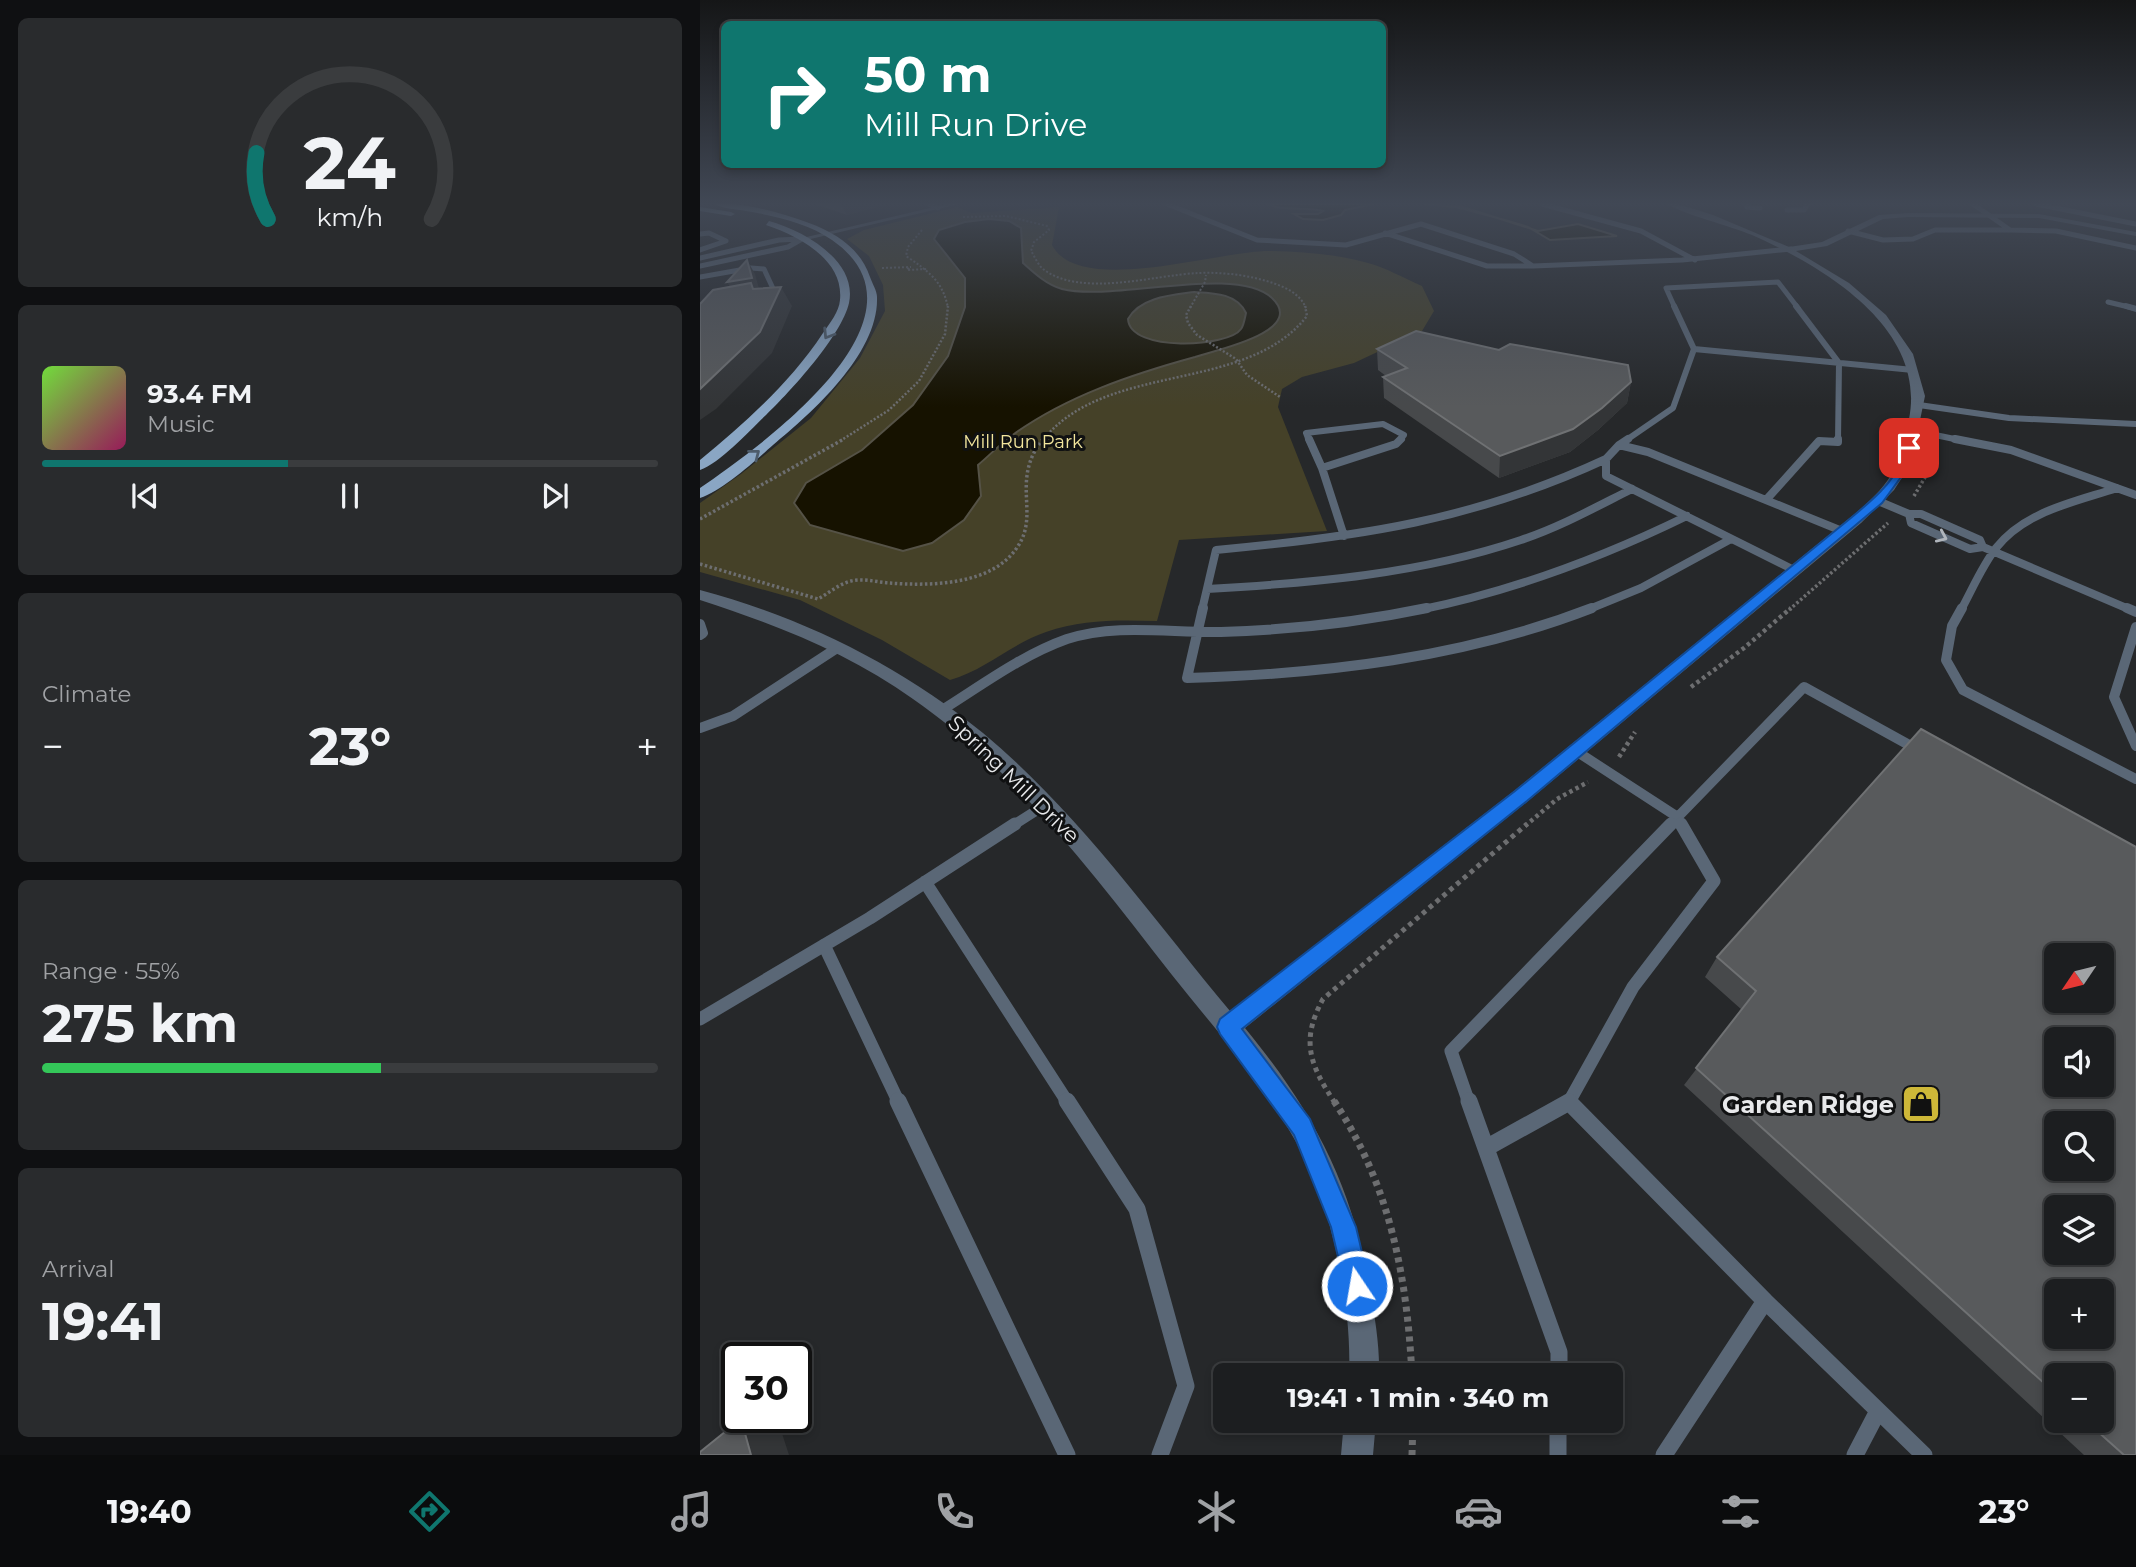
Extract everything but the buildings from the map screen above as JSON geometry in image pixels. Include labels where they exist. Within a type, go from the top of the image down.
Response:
[{"type":"main road","points":[[700,466],[760,418],[809,363],[837,319],[845,299],[843,281],[838,272]]},
{"type":"main road","points":[[700,494],[791,426],[848,364],[873,314],[874,299],[870,278],[866,272]]},
{"type":"street","points":[[1228,1027],[1576,751],[1878,501],[1906,462],[1916,430],[1919,405],[1913,370],[1902,343],[1874,308],[1829,272]]},
{"type":"street","name":"Spring Mill Drive","points":[[700,595],[776,619],[837,648],[942,710],[978,740],[1074,835],[1228,1027],[1302,1127],[1340,1216],[1357,1286],[1363,1363]]},
{"type":"street","points":[[1357,1455],[1359,1433]]},
{"type":"lane","points":[[700,277],[729,272]]},
{"type":"lane","points":[[763,297],[776,295],[765,272]]},
{"type":"lane","points":[[1731,539],[1628,593],[1541,626],[1447,651],[1312,671],[1227,678],[1187,678],[1216,550],[1407,528],[1453,517],[1570,477],[1606,459],[1619,445],[1673,408],[1694,349],[1666,288],[1778,282],[1839,363],[1838,442],[1819,441],[1766,500]]},
{"type":"lane","points":[[2108,302],[2136,309]]},
{"type":"lane","points":[[1694,349],[1913,370]]},
{"type":"lane","points":[[1919,405],[2009,418],[2136,424]]},
{"type":"lane","points":[[1322,468],[1396,444],[1404,435],[1383,424],[1306,433],[1322,468],[1344,536]]},
{"type":"lane","points":[[1916,430],[2011,450],[2136,495]]},
{"type":"lane","points":[[1619,445],[1648,452],[1842,531]]},
{"type":"lane","points":[[1606,459],[1606,476],[1794,570]]},
{"type":"lane","points":[[2117,488],[2049,510],[2021,524],[1993,551],[1952,626],[1946,660],[1963,690],[2136,779]]},
{"type":"lane","points":[[1207,589],[1318,582],[1395,571],[1468,555],[1520,540],[1568,521],[1632,489]]},
{"type":"lane","points":[[1878,501],[1909,514],[1911,523],[1970,549],[1983,547],[2136,612]]},
{"type":"lane","points":[[942,710],[1051,645],[1086,634],[1295,627],[1416,610],[1477,598],[1570,570],[1687,516]]},
{"type":"lane","points":[[700,624],[703,633],[700,635]]},
{"type":"lane","points":[[2136,627],[2115,697],[2136,746]]},
{"type":"lane","points":[[700,728],[733,716],[837,648]]},
{"type":"lane","points":[[1559,1363],[1559,1352],[1451,1051],[1804,687],[1935,760]]},
{"type":"lane","points":[[2124,718],[2136,723]]},
{"type":"lane","points":[[1486,1148],[1569,1102],[1633,987],[1714,881],[1676,816],[1576,751]]},
{"type":"lane","points":[[700,1019],[824,945],[1045,805]]},
{"type":"lane","points":[[925,882],[1136,1209],[1186,1386],[1160,1455]]},
{"type":"lane","points":[[824,945],[1067,1455]]},
{"type":"lane","points":[[1569,1102],[1765,1301],[1924,1455]]},
{"type":"lane","points":[[1664,1455],[1765,1301]]},
{"type":"lane","points":[[1855,1455],[1878,1410]]},
{"type":"lane","points":[[1558,1433],[1558,1455]]},
{"type":"path","points":[[700,519],[726,506],[744,492],[837,444],[910,392],[928,368],[948,323],[947,297],[940,282],[931,272]]},
{"type":"path","points":[[700,564],[817,599],[853,581],[937,584],[958,581],[984,572],[1011,555],[1021,541],[1027,517],[1028,464],[1041,442],[1060,423],[1080,408],[1111,394],[1272,347],[1293,334],[1305,321],[1306,305],[1297,294],[1269,282],[1242,275],[1197,273],[1117,282],[1060,278],[1050,272]]},
{"type":"path","points":[[1206,275],[1186,319],[1203,340],[1236,359],[1247,375],[1280,397]]},
{"type":"path","points":[[1412,1455],[1413,1433]]},
{"type":"green space","name":"Mill Run Park","points":[[877,272],[1392,272],[1422,286],[1434,311],[1422,331],[1354,363],[1302,377],[1282,389],[1278,407],[1327,531],[1179,540],[1157,621],[1101,621],[1060,628],[1033,637],[975,670],[950,680],[882,640],[800,600],[700,572],[700,503],[811,418],[860,358],[885,311],[883,285]]},
{"type":"shaded area","points":[[960,272],[1033,272],[1056,287],[1084,292],[1231,284],[1254,288],[1272,298],[1280,310],[1278,321],[1253,338],[1124,379],[1078,397],[1034,420],[978,465],[981,496],[964,520],[932,543],[903,551],[810,525],[794,503],[806,483],[862,450],[913,405],[948,356],[965,307],[965,278]],"holes":[[[1194,292],[1216,294],[1237,301],[1246,313],[1241,329],[1219,340],[1181,344],[1161,342],[1133,330],[1128,319],[1140,306],[1167,296]]]},
{"type":"place","name":"Garden Ridge","points":[[1921,1104]]},
{"type":"route","points":[[1357,1286],[1344,1227],[1302,1127],[1228,1027],[1521,796],[1856,520],[1878,501],[1892,483],[1906,462],[1909,448]]}]
